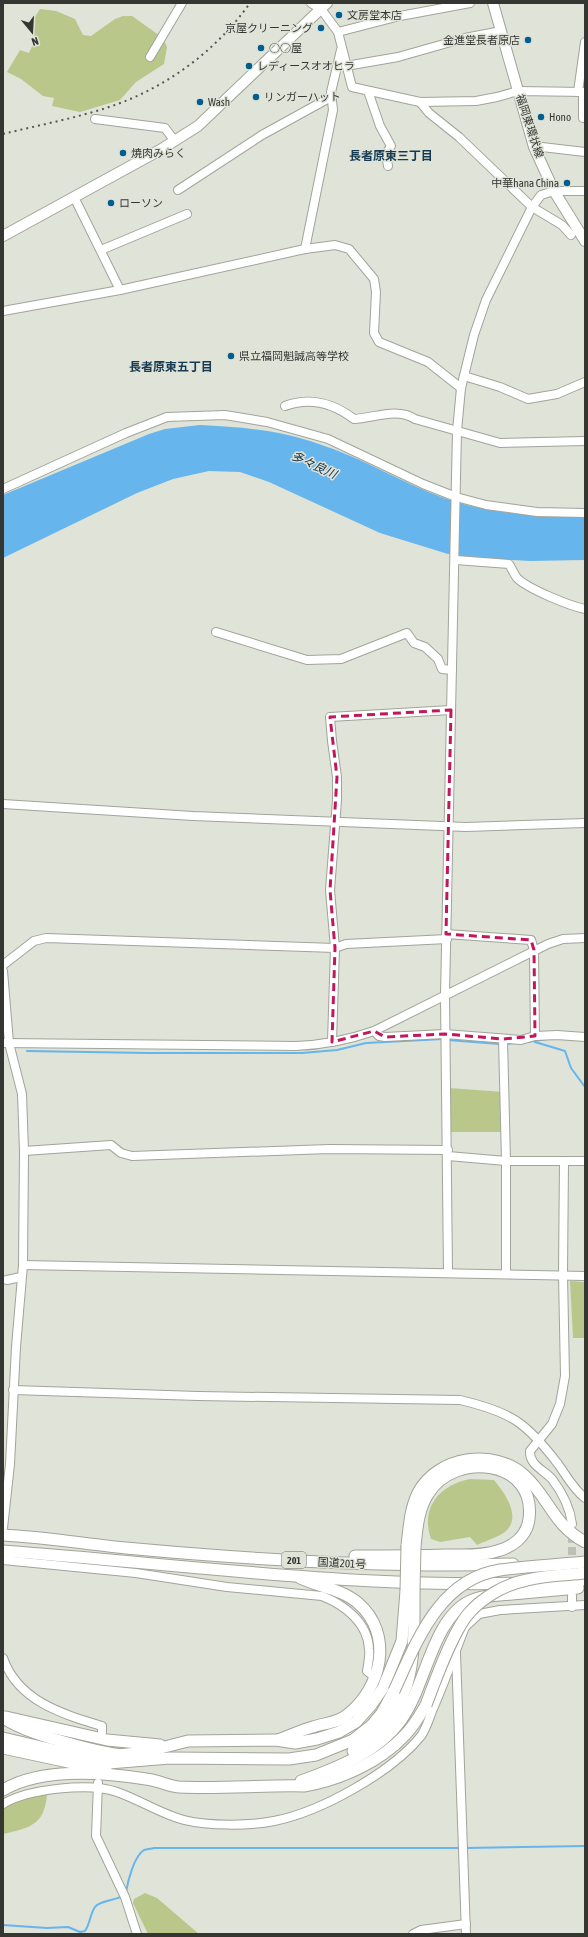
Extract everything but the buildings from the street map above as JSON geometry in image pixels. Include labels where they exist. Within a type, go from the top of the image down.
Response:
[{"type":"highway","points":[[312,1777],[360,1746],[380,1730],[396,1711],[404,1694],[413,1661],[410,1591],[413,1505],[419,1492],[427,1481],[441,1469],[469,1458],[492,1459],[506,1464],[524,1475],[564,1527],[572,1535],[585,1542]]},
{"type":"highway","points":[[279,1560],[328,1556],[473,1555],[497,1552],[510,1546],[522,1536],[528,1525],[530,1510],[524,1488],[514,1477],[500,1470],[483,1466],[467,1466],[453,1472],[439,1481],[425,1500],[411,1546]]},
{"type":"highway","name":"国道201号","points":[[3,1528],[125,1548],[279,1560],[369,1564],[474,1565],[528,1564],[585,1560]]},
{"type":"highway","name":"国道201号","points":[[3,1551],[293,1576],[526,1584],[585,1580]]},
{"type":"highway","points":[[3,1716],[19,1728],[118,1755],[170,1758],[289,1759],[316,1755],[342,1746],[362,1733],[382,1713],[424,1628],[443,1602],[469,1581],[498,1570],[549,1566],[585,1560]]},
{"type":"highway","points":[[3,1790],[26,1779],[51,1774],[72,1773],[148,1779],[177,1787],[304,1786],[321,1783],[365,1764],[386,1751],[405,1736],[426,1705],[458,1628],[469,1613],[484,1600],[504,1587],[526,1580],[585,1573]]},
{"type":"highway","points":[[276,1740],[313,1727],[328,1724],[346,1716],[360,1703],[372,1685],[378,1670],[381,1650],[378,1634],[371,1617],[358,1603],[340,1591],[314,1585],[293,1576]]},
{"type":"highway","points":[[290,1785],[336,1768],[364,1753],[384,1739],[401,1721],[412,1703],[441,1629],[454,1612],[470,1601],[487,1596],[585,1587]]},
{"type":"highway","points":[[118,1755],[145,1752],[188,1741],[276,1740],[295,1743],[317,1740],[339,1732],[356,1722],[372,1704],[383,1688],[402,1642],[410,1591]]},
{"type":"highway","points":[[3,1716],[40,1723],[107,1740],[167,1746]]},
{"type":"highway","points":[[3,1738],[109,1763],[170,1758]]},
{"type":"highway","points":[[3,1748],[99,1768],[125,1776]]},
{"type":"main road","name":"福岡東環状線","points":[[493,3],[534,148],[554,191],[585,241]]},
{"type":"main road","points":[[3,236],[160,150],[198,126],[324,6]]},
{"type":"street","points":[[150,57],[182,3]]},
{"type":"street","points":[[312,3],[324,6],[338,32],[352,87],[420,102],[476,101],[497,98],[518,91],[582,92]]},
{"type":"street","points":[[338,32],[400,16],[470,3]]},
{"type":"street","points":[[346,66],[398,57],[465,38],[501,31]]},
{"type":"street","points":[[585,42],[582,92],[583,118],[585,118]]},
{"type":"street","points":[[305,249],[333,110],[331,92],[342,47]]},
{"type":"street","points":[[368,91],[380,126],[391,146],[386,154],[388,166]]},
{"type":"street","points":[[178,190],[262,135],[331,97]]},
{"type":"street","points":[[420,102],[429,113],[459,137],[532,207],[562,225],[571,235]]},
{"type":"street","points":[[96,119],[165,128],[174,140]]},
{"type":"street","points":[[534,148],[542,147],[585,152]]},
{"type":"street","points":[[448,1273],[448,1153],[445,995],[452,670],[456,560],[457,431],[461,388],[486,300],[532,207],[541,195],[554,191],[585,191]]},
{"type":"street","points":[[74,197],[120,290]]},
{"type":"street","points":[[101,250],[187,214]]},
{"type":"street","points":[[3,311],[120,290],[305,249],[335,245],[349,249],[374,279],[376,292],[374,333],[379,342],[428,362],[461,388]]},
{"type":"street","points":[[464,376],[500,387],[528,399],[557,394],[585,382]]},
{"type":"street","points":[[285,406],[298,401],[320,402],[333,406],[354,419],[398,413],[500,443],[585,441]]},
{"type":"street","points":[[3,490],[126,433],[167,417],[188,415],[225,415],[267,422],[328,439],[423,484],[456,497],[486,505],[512,509],[585,513]]},
{"type":"street","points":[[456,560],[509,564],[517,578],[529,586],[561,601],[585,609]]},
{"type":"street","points":[[216,632],[307,660],[341,659],[407,633],[414,643],[425,647],[438,659],[442,668],[452,670]]},
{"type":"street","points":[[332,1042],[335,948],[330,890],[337,777],[330,717],[451,710]]},
{"type":"street","points":[[3,804],[193,816],[449,826],[585,822]]},
{"type":"street","points":[[3,965],[34,941],[46,938],[335,948],[346,944],[447,937],[531,940],[534,950],[535,1036]]},
{"type":"street","points":[[6,1043],[296,1046],[332,1042],[354,1038],[374,1031],[534,950],[563,939],[585,938]]},
{"type":"street","points":[[3,971],[6,1043],[22,1094],[24,1151],[23,1265],[13,1390],[10,1464],[3,1528]]},
{"type":"street","points":[[374,1031],[379,1036],[385,1037],[445,1034],[521,1040],[535,1036],[585,1037]]},
{"type":"street","points":[[503,1039],[506,1161],[506,1274]]},
{"type":"street","points":[[24,1151],[111,1145],[120,1153],[132,1156],[329,1149],[448,1153],[506,1161],[585,1160]]},
{"type":"street","points":[[564,1161],[563,1275],[565,1376],[560,1404],[552,1424],[530,1451],[530,1456],[532,1462],[552,1479],[570,1510],[572,1524]]},
{"type":"street","points":[[23,1265],[585,1276]]},
{"type":"street","points":[[7,1280],[21,1278]]},
{"type":"street","points":[[13,1390],[198,1396],[460,1400],[490,1407],[516,1420],[539,1440],[585,1498]]},
{"type":"street","points":[[3,1560],[136,1573],[227,1587],[322,1596],[336,1601],[349,1611],[362,1626],[369,1649],[367,1671],[371,1674]]},
{"type":"street","points":[[572,1596],[572,1607]]},
{"type":"street","points":[[3,1804],[11,1799],[30,1792],[98,1786],[116,1791],[167,1814],[199,1823],[260,1824],[292,1817],[346,1793],[386,1768],[422,1735],[466,1627],[479,1614],[500,1610],[572,1607],[585,1605]]},
{"type":"street","points":[[456,1650],[466,1934]]},
{"type":"street","points":[[3,1658],[13,1678],[23,1690],[42,1704],[66,1715],[102,1726],[102,1732]]},
{"type":"street","points":[[426,1687],[441,1691]]},
{"type":"street","points":[[98,1786],[96,1836],[125,1897],[137,1934]]},
{"type":"street","points":[[413,1934],[421,1930],[466,1924]]},
{"type":"highlighted area","points":[[451,710],[446,934],[531,940],[534,950],[535,1036],[503,1039],[445,1034],[385,1037],[374,1031],[332,1042],[335,948],[330,890],[337,777],[330,717]]},
{"type":"green space","points":[[40,9],[56,11],[75,19],[83,35],[91,36],[115,19],[123,16],[132,16],[163,38],[167,47],[164,64],[136,82],[120,100],[80,112],[52,106],[54,98],[43,96],[21,79],[7,72],[20,50],[29,53],[34,42],[31,23]]},
{"type":"green space","points":[[450,1088],[503,1092],[502,1132],[451,1132]]},
{"type":"green space","points":[[570,1281],[585,1282],[585,1338],[573,1338]]},
{"type":"green space","points":[[470,1479],[494,1480],[510,1504],[512,1518],[510,1525],[503,1533],[477,1545],[470,1537],[440,1542],[431,1539],[428,1527],[428,1517],[435,1499],[450,1486]]},
{"type":"green space","points":[[47,1795],[43,1813],[34,1824],[21,1830],[3,1834],[3,1809],[24,1799]]},
{"type":"green space","points":[[145,1893],[157,1898],[199,1934],[148,1934],[133,1903],[134,1899]]},
{"type":"water","name":"多々良川","points":[[200,425],[261,430],[305,439],[351,456],[428,492],[478,508],[514,514],[585,517],[585,560],[530,561],[477,558],[448,554],[380,533],[269,482],[240,472],[209,471],[173,479],[137,493],[3,558],[3,495],[149,434],[165,429]]},
{"type":"waterway","points":[[27,1051],[302,1053],[337,1050],[366,1043],[443,1039]]},
{"type":"waterway","points":[[527,1042],[548,1039]]},
{"type":"waterway","points":[[447,1040],[500,1044]]},
{"type":"waterway","points":[[535,1042],[565,1051],[571,1068],[585,1087]]},
{"type":"waterway","points":[[505,1044],[516,1043]]},
{"type":"waterway","points":[[465,1848],[585,1846]]},
{"type":"waterway","points":[[126,1892],[132,1869],[140,1853],[144,1850],[154,1848],[461,1848]]},
{"type":"waterway","points":[[3,1925],[47,1928],[68,1927],[80,1932],[85,1931],[93,1910],[97,1905],[122,1896]]},
{"type":"tunnel","points":[[572,1531],[572,1567]]},
{"type":"railway","points":[[3,134],[72,118],[99,110],[152,89],[171,78],[206,52],[222,37],[250,3]]},
{"type":"place","name":"文房堂本店","points":[[339,15]]},
{"type":"place","name":"京屋クリーニング","points":[[321,28]]},
{"type":"place","name":"金進堂長者原店","points":[[528,40]]},
{"type":"place","name":"○○屋","points":[[261,48]]},
{"type":"place","name":"レディースオオヒラ","points":[[249,66]]},
{"type":"place","name":"リンガーハット","points":[[256,97]]},
{"type":"place","name":"Wash","points":[[200,102]]},
{"type":"place","name":"Hono","points":[[541,117]]},
{"type":"place","name":"焼肉みらく","points":[[123,153]]},
{"type":"place","name":"中華hana China","points":[[567,183]]},
{"type":"place","name":"ローソン","points":[[111,203]]},
{"type":"place","name":"県立福岡魁誠高等学校","points":[[231,356]]},
{"type":"district","name":"長者原東三丁目","points":[[391,156]]},
{"type":"district","name":"長者原東五丁目","points":[[171,367]]}]
